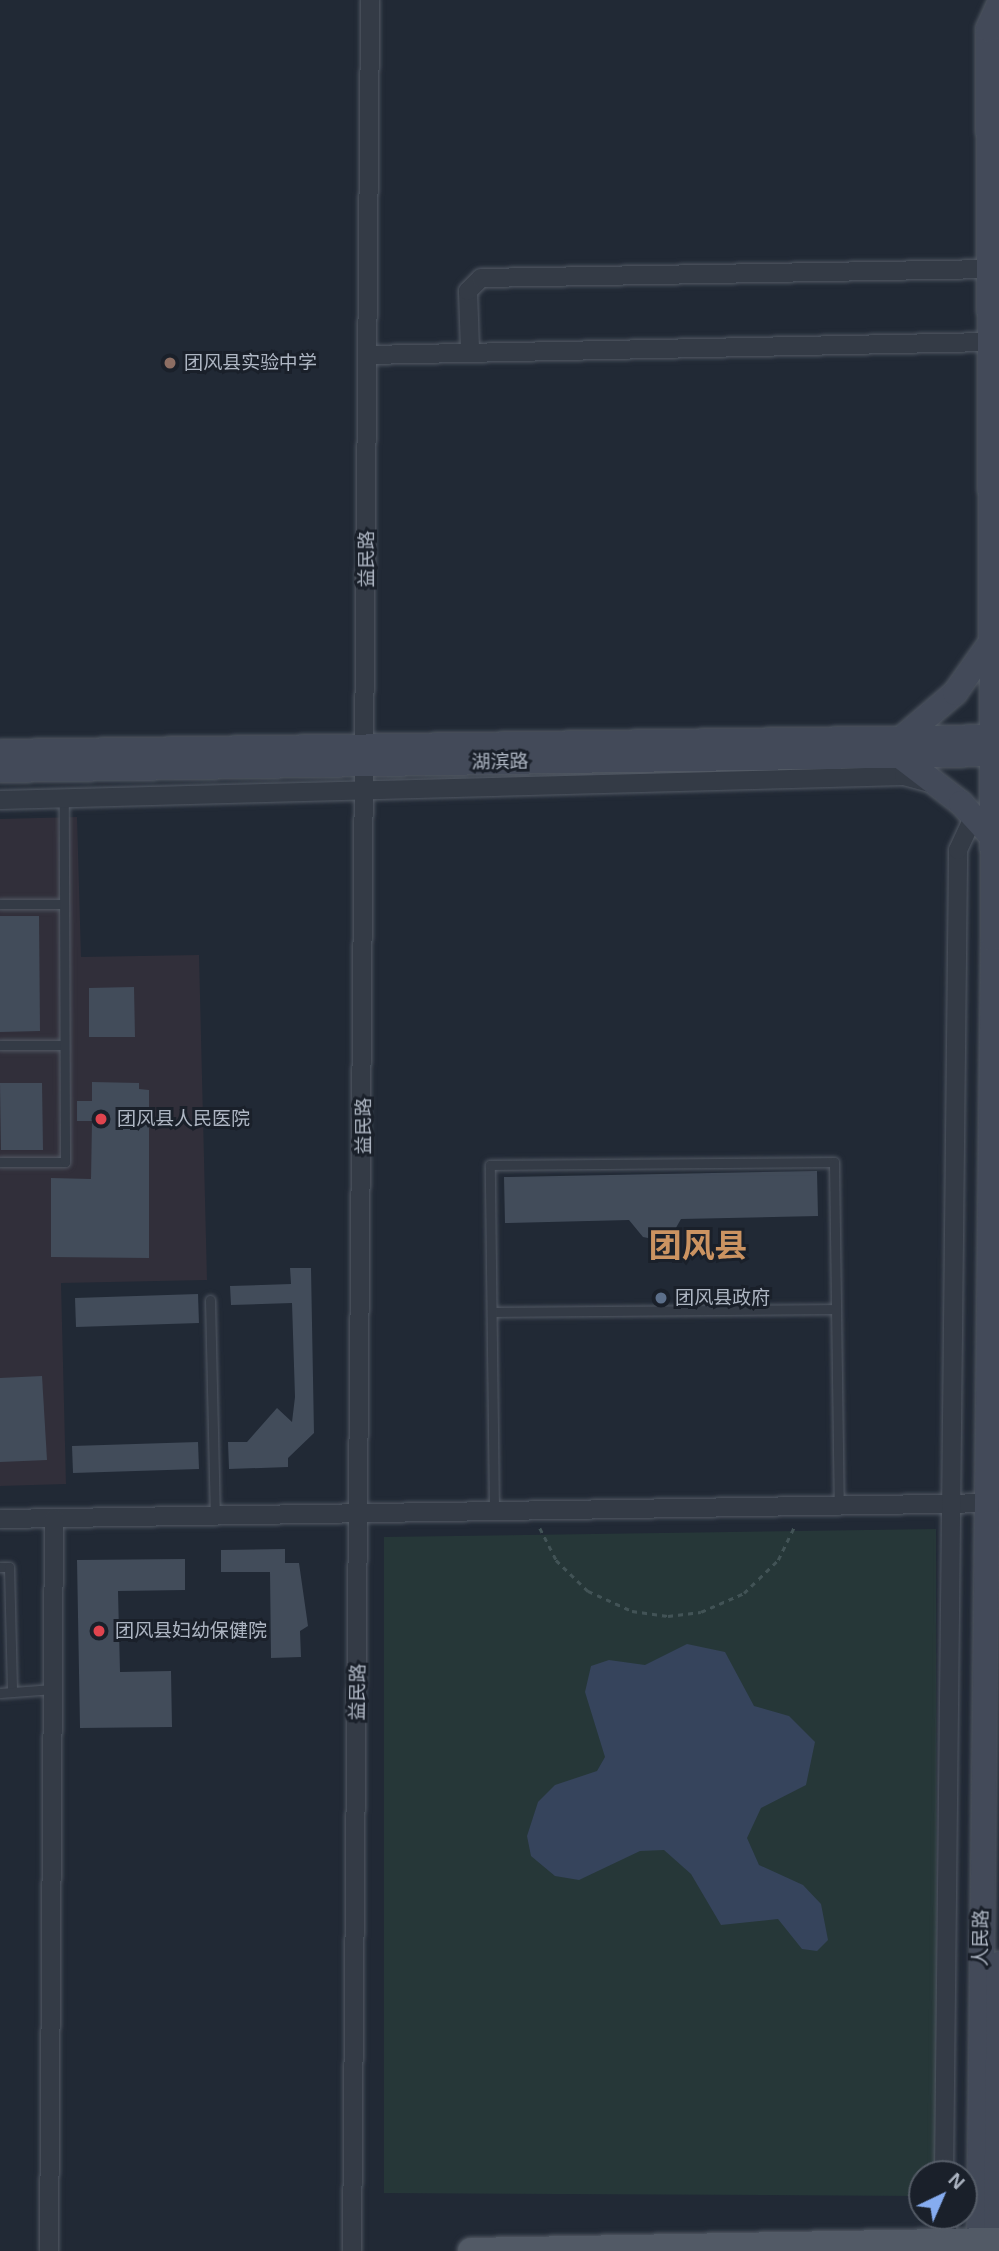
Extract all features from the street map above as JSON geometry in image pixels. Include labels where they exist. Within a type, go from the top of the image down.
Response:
[{"type":"main road","points":[[471,2251],[948,2236],[990,2245]]},
{"type":"street","name":"益民路","points":[[352,2251],[366,791],[370,0]]},
{"type":"street","name":"人民路","points":[[990,2245],[992,838],[996,746],[991,641],[988,29],[999,4]]},
{"type":"street","points":[[470,349],[468,290],[481,278],[990,269]]},
{"type":"street","points":[[368,355],[470,349],[990,342]]},
{"type":"street","points":[[991,641],[955,693],[901,748],[974,816],[992,838]]},
{"type":"street","name":"湖滨路","points":[[0,752],[366,755],[996,746]]},
{"type":"street","name":"湖滨路","points":[[0,769],[366,755]]},
{"type":"street","points":[[0,800],[904,776],[941,785]]},
{"type":"street","points":[[944,2160],[958,850],[974,816]]},
{"type":"street","points":[[0,1519],[993,1503]]},
{"type":"street","points":[[49,2251],[54,1518]]},
{"type":"street","name":"人民路","points":[[990,2245],[999,1964]]},
{"type":"lane","points":[[0,1162],[65,1162],[64,799]]},
{"type":"lane","points":[[0,904],[64,904]]},
{"type":"lane","points":[[0,1045],[64,1045]]},
{"type":"lane","points":[[494,1512],[489,1166],[517,1165],[834,1162],[839,1507]]},
{"type":"lane","points":[[210,1300],[215,1516]]},
{"type":"lane","points":[[492,1312],[836,1309]]},
{"type":"lane","points":[[0,1567],[9,1567],[12,1692]]},
{"type":"lane","points":[[0,1693],[53,1689]]},
{"type":"path","points":[[536,1511],[549,1549],[576,1582],[632,1611],[668,1616],[717,1608],[757,1584],[788,1544],[799,1508]]},
{"type":"shaded area","name":"团风县人民医院","points":[[77,817],[81,957],[199,955],[207,1280],[61,1283],[66,1484],[0,1486],[0,819]]},
{"type":"shaded area","points":[[936,1529],[937,2160],[908,2160],[908,2196],[384,2193],[384,1537]]},
{"type":"water","points":[[687,1644],[725,1652],[754,1706],[789,1716],[815,1742],[806,1785],[761,1808],[747,1838],[759,1865],[803,1885],[821,1904],[828,1940],[817,1951],[802,1949],[778,1919],[721,1925],[691,1874],[664,1850],[640,1851],[579,1880],[555,1876],[531,1856],[527,1836],[538,1802],[555,1785],[597,1771],[605,1757],[585,1692],[591,1666],[609,1660],[645,1665]]},
{"type":"building","points":[[0,916],[39,916],[40,1031],[0,1032]]},
{"type":"building","points":[[134,987],[135,1037],[89,1037],[89,988]]},
{"type":"building","points":[[92,1082],[139,1083],[139,1089],[149,1090],[149,1258],[51,1257],[51,1178],[91,1179],[92,1121],[77,1121],[77,1101],[92,1101]]},
{"type":"building","points":[[0,1083],[42,1083],[43,1150],[1,1150]]},
{"type":"building","points":[[817,1171],[818,1216],[681,1219],[673,1233],[658,1240],[643,1237],[629,1220],[505,1223],[504,1177]]},
{"type":"building","points":[[290,1268],[311,1268],[314,1433],[288,1458],[288,1467],[229,1469],[228,1442],[247,1442],[277,1408],[292,1422],[295,1397],[292,1303],[231,1305],[230,1286],[291,1284]]},
{"type":"building","points":[[198,1294],[199,1323],[76,1327],[75,1298]]},
{"type":"building","points":[[42,1376],[47,1460],[0,1462],[0,1378]]},
{"type":"building","points":[[198,1442],[199,1469],[73,1473],[72,1446]]},
{"type":"building","points":[[285,1549],[285,1563],[299,1563],[308,1626],[300,1631],[301,1657],[271,1658],[270,1572],[221,1572],[221,1550]]},
{"type":"building","name":"团风县妇幼保健院","points":[[185,1559],[185,1590],[118,1591],[120,1672],[171,1671],[172,1727],[80,1728],[77,1560]]},
{"type":"place","name":"团风县实验中学","points":[[170,363]]},
{"type":"place","name":"团风县人民医院","points":[[101,1119]]},
{"type":"place","name":"团风县政府","points":[[661,1298]]},
{"type":"place","name":"团风县妇幼保健院","points":[[99,1631]]},
{"type":"district","name":"团风县","points":[[698,1246]]}]
